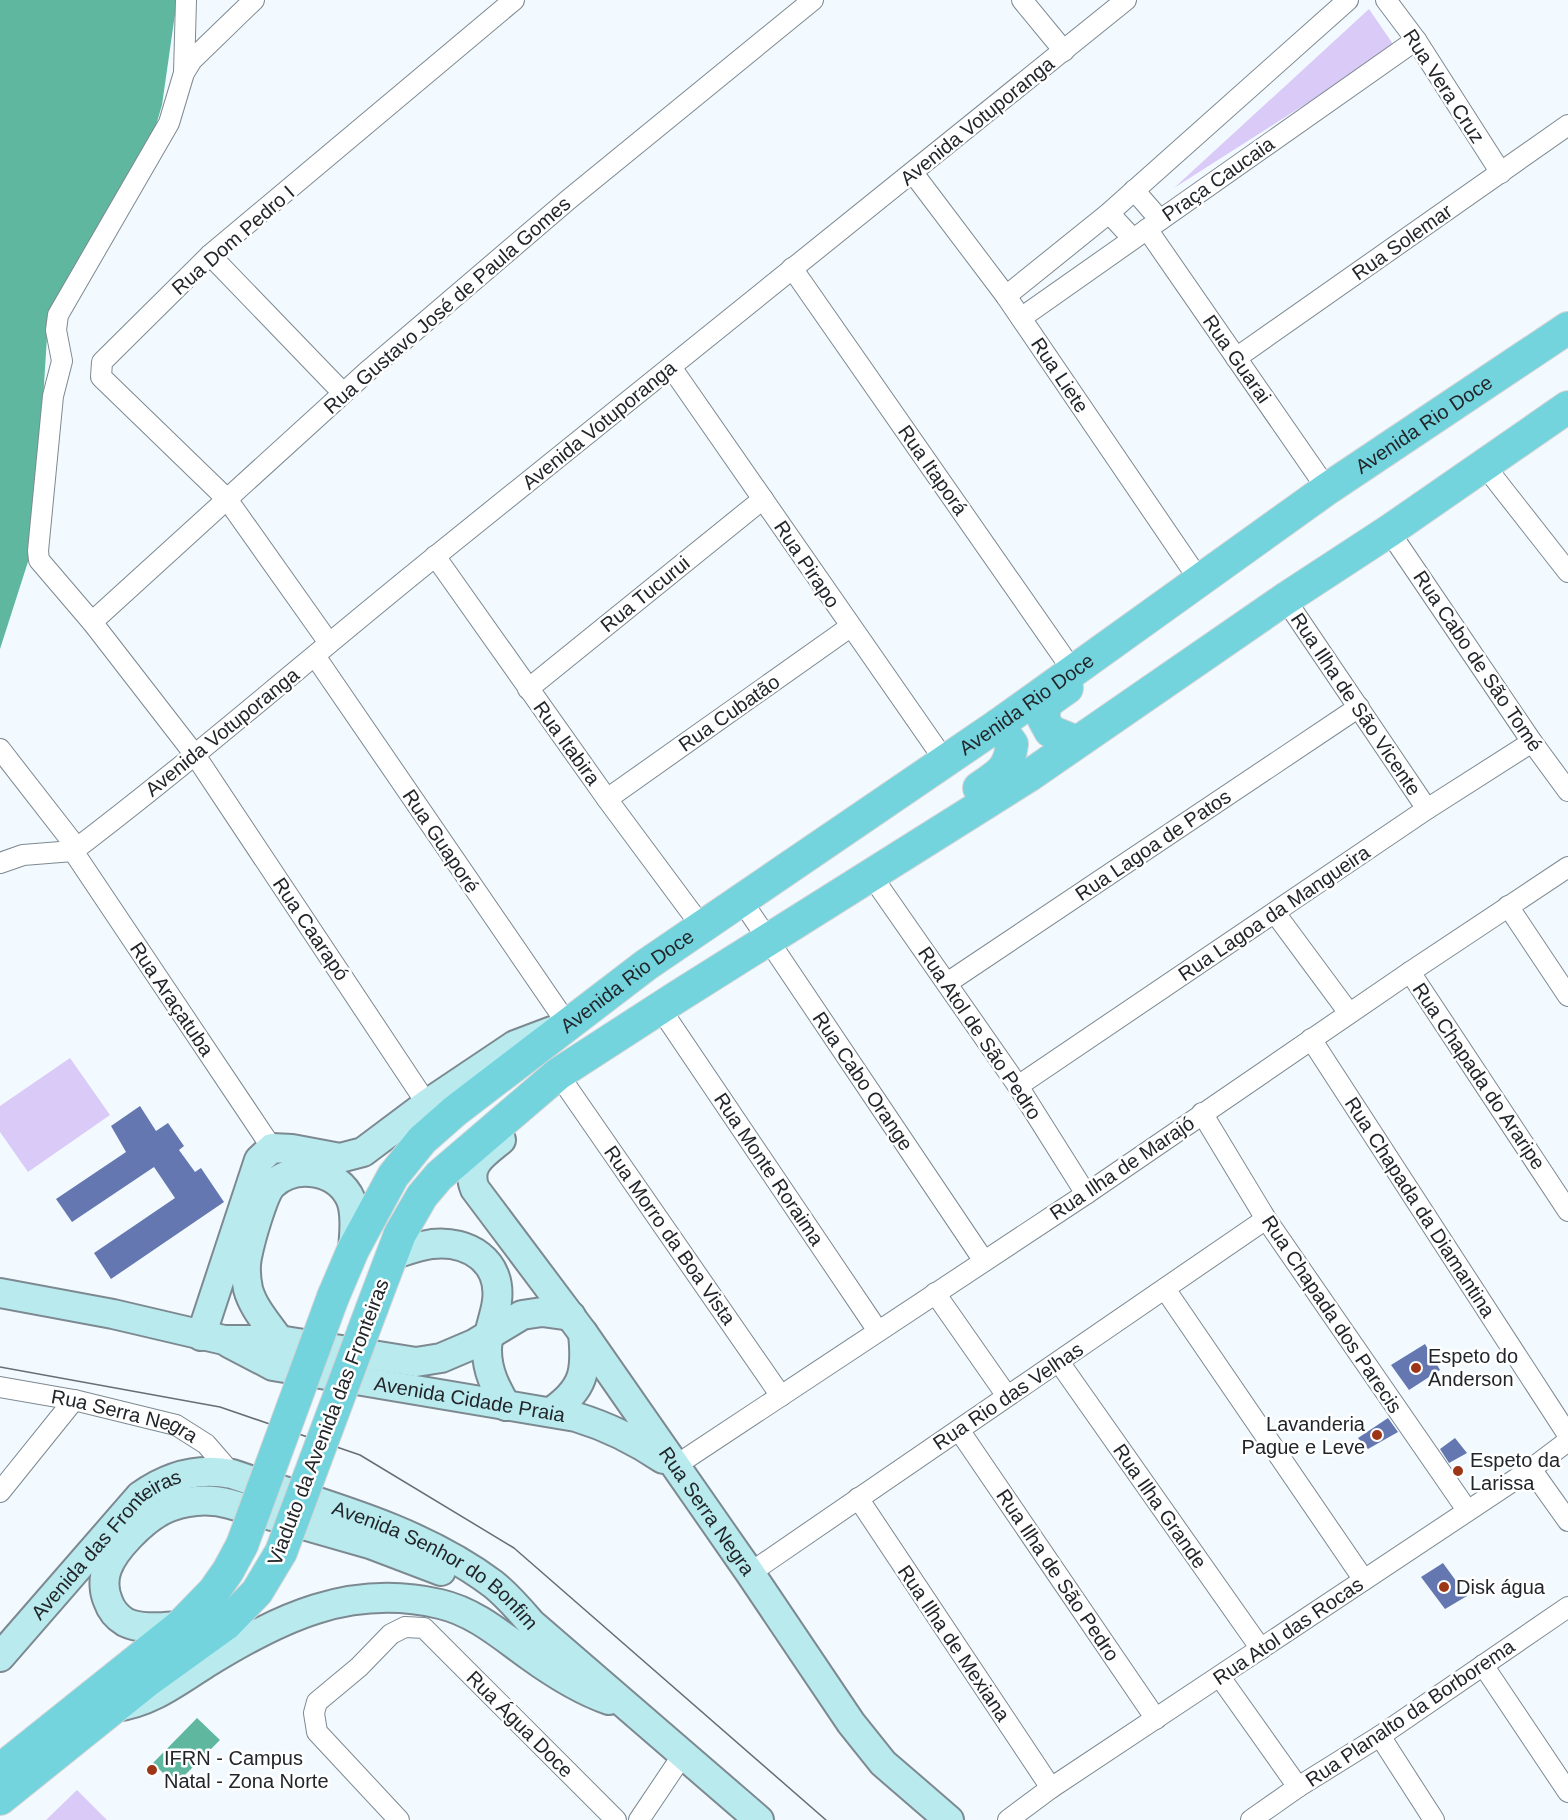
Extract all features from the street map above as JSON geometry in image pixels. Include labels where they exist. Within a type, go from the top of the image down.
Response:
[{"type":"main road","name":"Avenida Rio Doce","points":[[489,1086],[646,965],[998,725],[1327,489],[1568,327]]},
{"type":"main road","name":"Avenida Rio Doce","points":[[512,1114],[552,1080],[660,1008],[1030,775],[1568,407]]},
{"type":"main road","points":[[1077,742],[1050,730],[1043,718],[1046,703],[1166,618],[1192,587]]},
{"type":"main road","points":[[884,867],[906,836],[999,774],[1010,761],[1012,744],[998,725]]},
{"type":"main road","points":[[212,1338],[259,1160],[272,1148],[292,1149],[340,1158],[363,1152],[427,1104],[515,1045],[568,1025]]},
{"type":"main road","name":"Rua Serra Negra","points":[[552,1080],[532,1114],[474,1164],[472,1178],[475,1189],[577,1324],[868,1746],[907,1785],[949,1820]]},
{"type":"main road","name":"Viaduto da Avenida das Fronteiras","points":[[108,1697],[214,1592],[228,1571],[242,1545],[333,1297],[353,1251],[393,1176],[422,1140],[455,1111],[489,1086]]},
{"type":"main road","name":"Viaduto da Avenida das Fronteiras","points":[[108,1697],[243,1608],[258,1592],[281,1552],[392,1254],[410,1214],[439,1176],[512,1114]]},
{"type":"main road","points":[[279,1340],[252,1299],[246,1276],[246,1257],[266,1191],[282,1178],[302,1171],[323,1174],[332,1179],[340,1185],[352,1202],[353,1251]]},
{"type":"main road","points":[[392,1254],[433,1244],[461,1246],[479,1255],[491,1267],[497,1281],[497,1303],[488,1337],[490,1373],[506,1406]]},
{"type":"main road","name":"Avenida Cidade Praia","points":[[0,1293],[113,1314],[212,1338],[273,1366],[576,1417],[613,1429],[675,1466]]},
{"type":"main road","points":[[488,1337],[522,1315],[542,1312],[577,1324],[584,1360],[582,1375],[572,1396],[551,1412]]},
{"type":"main road","name":"Avenida Cidade Praia","points":[[212,1338],[279,1340],[416,1362],[441,1358],[488,1337]]},
{"type":"main road","name":"Avenida das Fronteiras","points":[[0,1657],[140,1496],[153,1486],[180,1475],[207,1471],[232,1474]]},
{"type":"main road","name":"Avenida Senhor do Bonfim","points":[[232,1474],[374,1522],[450,1556],[493,1584],[531,1623]]},
{"type":"main road","name":"Avenida Senhor do Bonfim","points":[[180,1626],[141,1626],[126,1622],[117,1616],[110,1607],[105,1594],[107,1569],[136,1530],[163,1510],[192,1501],[230,1504],[370,1544],[457,1579],[531,1623]]},
{"type":"main road","points":[[0,1770],[108,1697],[146,1700],[235,1646],[288,1618],[309,1610],[350,1600],[391,1597],[441,1604],[461,1611],[501,1634],[577,1688],[627,1705]]},
{"type":"main road","points":[[531,1623],[759,1820]]},
{"type":"main road","points":[[0,1799],[108,1697]]},
{"type":"street","points":[[184,73],[186,0]]},
{"type":"street","points":[[184,73],[192,60],[213,38],[254,0]]},
{"type":"street","name":"Rua Dom Pedro I","points":[[227,499],[105,382],[101,377],[102,362],[210,255],[514,0]]},
{"type":"street","name":"Rua Gustavo José de Paula Gomes","points":[[92,622],[343,393],[559,208],[813,0]]},
{"type":"street","points":[[1022,0],[1064,51]]},
{"type":"street","name":"Avenida Votuporanga","points":[[75,849],[195,755],[435,556],[1126,0]]},
{"type":"street","name":"Praça Caucaia","points":[[1006,296],[1109,213],[1348,0]]},
{"type":"street","name":"Rua Vera Cruz","points":[[1386,0],[1416,40],[1501,172]]},
{"type":"street","name":"Praça Caucaia","points":[[1021,318],[1416,40]]},
{"type":"street","name":"Rua Caarapó","points":[[184,73],[169,123],[58,315],[56,330],[62,361],[53,396],[39,560],[92,622],[195,755],[427,1104]]},
{"type":"street","name":"Rua Solemar","points":[[1236,358],[1568,125]]},
{"type":"street","name":"Rua Liete","points":[[913,173],[1021,318],[1192,587]]},
{"type":"street","points":[[1134,190],[1147,229]]},
{"type":"street","points":[[1109,213],[1147,229]]},
{"type":"street","name":"Rua Guarai","points":[[1147,229],[1327,489]]},
{"type":"street","points":[[210,255],[343,393]]},
{"type":"street","name":"Rua Itaporá","points":[[792,268],[1073,671]]},
{"type":"street","name":"Rua Pirapo","points":[[671,367],[945,761]]},
{"type":"street","points":[[1484,465],[1567,570]]},
{"type":"street","name":"Rua Guaporé","points":[[227,499],[322,650],[568,1025]]},
{"type":"street","name":"Rua Tucurui","points":[[528,689],[763,499]]},
{"type":"street","name":"Rua Cabo de São Tomé","points":[[1389,531],[1532,742],[1568,791]]},
{"type":"street","name":"Rua Itabira","points":[[435,556],[607,799],[702,927]]},
{"type":"street","name":"Rua Ilha de São Vicente","points":[[1285,599],[1427,809]]},
{"type":"street","name":"Rua Cubatão","points":[[607,799],[850,627]]},
{"type":"street","name":"Rua Lagoa de Patos","points":[[947,983],[1359,707]]},
{"type":"street","name":"Rua Lagoa da Mangueira","points":[[1018,1086],[1427,809],[1532,742]]},
{"type":"street","name":"Rua Araçatuba","points":[[0,749],[75,849],[272,1148]]},
{"type":"street","points":[[0,862],[23,855],[75,849]]},
{"type":"street","name":"Rua Atol de São Pedro","points":[[884,867],[947,983],[1018,1086],[1086,1194]]},
{"type":"street","name":"Rua Ilha de Marajó","points":[[675,1466],[1086,1194],[1349,1013],[1568,867]]},
{"type":"street","name":"Rua Cabo Orange","points":[[742,901],[984,1261]]},
{"type":"street","points":[[1508,906],[1568,996]]},
{"type":"street","points":[[1275,913],[1349,1013]]},
{"type":"street","name":"Rua Chapada do Araripe","points":[[1410,972],[1568,1211]]},
{"type":"street","name":"Rua Monte Roraima","points":[[660,1008],[878,1331]]},
{"type":"street","name":"Rua Chapada da Diamantina","points":[[1311,1039],[1568,1435]]},
{"type":"street","name":"Rua Morro da Boa Vista","points":[[552,1080],[781,1396]]},
{"type":"street","name":"Rua Chapada dos Parecis","points":[[1202,1113],[1266,1219],[1467,1510]]},
{"type":"street","name":"Rua Rio das Velhas","points":[[750,1573],[1266,1219]]},
{"type":"street","points":[[1165,1289],[1364,1580]]},
{"type":"street","points":[[935,1293],[1007,1396]]},
{"type":"street","name":"Rua Ilha Grande","points":[[1059,1362],[1262,1649]]},
{"type":"street","name":"Rua Serra Negra","points":[[0,1386],[74,1400],[167,1422],[186,1430],[206,1444],[232,1474]]},
{"type":"street","points":[[0,1492],[74,1400]]},
{"type":"street","name":"Rua Ilha de São Pedro","points":[[959,1430],[1156,1719]]},
{"type":"street","name":"Rua Atol das Rocas","points":[[1008,1820],[1051,1788],[1531,1469],[1568,1441]]},
{"type":"street","points":[[1531,1469],[1568,1521]]},
{"type":"street","name":"Rua Ilha de Mexiana","points":[[858,1498],[1051,1788]]},
{"type":"street","name":"Rua Planalto da Borborema","points":[[1251,1820],[1298,1787],[1380,1736],[1568,1607]]},
{"type":"street","name":"Rua Água Doce","points":[[399,1820],[317,1732],[314,1713],[317,1702],[360,1667],[391,1634],[405,1627],[424,1628],[616,1820]]},
{"type":"street","points":[[1483,1665],[1560,1763],[1568,1792]]},
{"type":"street","points":[[1220,1677],[1298,1787]]},
{"type":"street","points":[[1380,1736],[1434,1820]]},
{"type":"street","points":[[639,1820],[684,1753]]},
{"type":"shaded area","points":[[0,0],[177,0],[162,105],[151,142],[48,321],[34,543],[0,649]]},
{"type":"shaded area","points":[[1369,9],[1395,47],[1174,188]]},
{"type":"shaded area","points":[[70,1058],[110,1115],[28,1172],[0,1132],[0,1106]]},
{"type":"shaded area","points":[[197,1718],[220,1740],[175,1785],[153,1763]]},
{"type":"shaded area","points":[[77,1790],[107,1820],[46,1820]]},
{"type":"building","points":[[140,1106],[156,1131],[168,1123],[184,1146],[179,1150],[195,1172],[201,1168],[224,1202],[111,1279],[94,1253],[175,1198],[154,1167],[72,1222],[56,1199],[126,1152],[111,1126]]},
{"type":"building","name":"Espeto do Anderson","points":[[1425,1344],[1440,1370],[1409,1390],[1391,1365]]},
{"type":"building","name":"Lavanderia Pague e Leve","points":[[1388,1418],[1398,1432],[1368,1449],[1358,1438]]},
{"type":"building","points":[[1455,1438],[1467,1453],[1449,1463],[1440,1449]]},
{"type":"building","name":"Disk água","points":[[1443,1563],[1467,1596],[1445,1609],[1421,1577]]},
{"type":"tram line","points":[[0,1367],[220,1407],[360,1455],[514,1548],[826,1820]]},
{"type":"place","name":"Espeto do Anderson","points":[[1416,1368]]},
{"type":"place","name":"Lavanderia Pague e Leve","points":[[1377,1435]]},
{"type":"place","name":"Espeto da Larissa","points":[[1458,1471]]},
{"type":"place","name":"Disk água","points":[[1444,1587]]},
{"type":"place","name":"IFRN - Campus Natal - Zona Norte","points":[[152,1770]]}]
